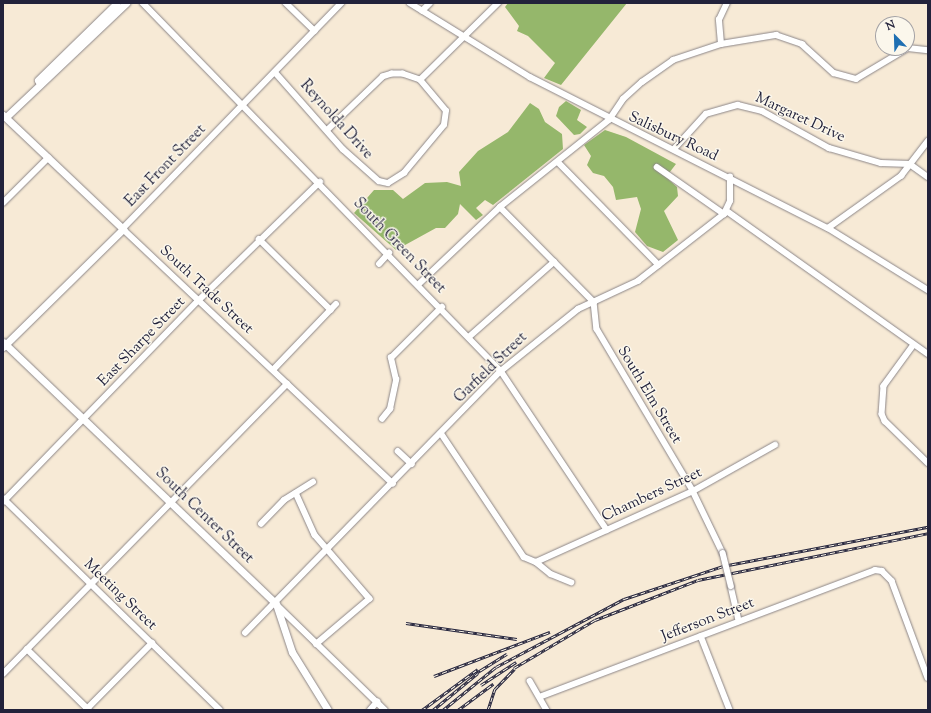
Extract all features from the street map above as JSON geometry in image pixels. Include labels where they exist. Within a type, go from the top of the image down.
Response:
[{"type":"main road","points":[[76,47],[117,3]]},
{"type":"main road","points":[[4,117],[40,84],[38,80],[126,3]]},
{"type":"main road","name":"South Trade Street","points":[[4,117],[123,229]]},
{"type":"main road","name":"East Front Street","points":[[4,345],[123,229]]},
{"type":"main road","name":"South Center Street","points":[[4,345],[84,418],[276,604]]},
{"type":"main road","points":[[276,604],[295,659],[328,710]]},
{"type":"street","name":"South Green Street","points":[[143,3],[442,307],[501,371],[607,530]]},
{"type":"street","points":[[286,3],[315,31]]},
{"type":"street","name":"East Front Street","points":[[123,229],[342,3]]},
{"type":"street","name":"Salisbury Road","points":[[410,3],[464,38],[565,96],[609,120],[674,149],[828,228],[928,290]]},
{"type":"street","points":[[422,11],[430,3]]},
{"type":"street","points":[[328,130],[383,77],[402,73],[420,80],[498,3]]},
{"type":"street","points":[[721,44],[719,20],[727,3]]},
{"type":"street","points":[[419,284],[500,207],[609,120],[623,98],[660,68],[721,44],[762,35],[789,38],[809,49],[834,73],[856,78],[908,48],[928,50]]},
{"type":"street","name":"Reynolda Drive","points":[[275,72],[347,153],[379,181],[397,180],[446,118],[443,104],[420,80]]},
{"type":"street","name":"Margaret Drive","points":[[674,149],[698,120],[716,109],[738,105],[762,111],[829,148],[882,162],[910,164]]},
{"type":"street","points":[[828,228],[884,189],[910,164],[928,141]]},
{"type":"street","points":[[3,203],[48,158]]},
{"type":"street","points":[[558,162],[659,265]]},
{"type":"street","points":[[910,164],[928,177]]},
{"type":"street","points":[[657,167],[928,354]]},
{"type":"street","points":[[725,213],[730,177]]},
{"type":"street","name":"East Sharpe Street","points":[[4,500],[259,239],[320,182]]},
{"type":"street","points":[[500,207],[594,302]]},
{"type":"street","name":"Garfield Street","points":[[245,633],[276,604],[501,371],[578,309],[631,286],[725,213]]},
{"type":"street","name":"South Trade Street","points":[[123,229],[392,483]]},
{"type":"street","points":[[259,239],[331,310]]},
{"type":"street","points":[[379,264],[389,253]]},
{"type":"street","points":[[470,336],[554,262]]},
{"type":"street","name":"South Elm Street","points":[[594,302],[597,329],[693,491],[724,553],[739,621]]},
{"type":"street","points":[[273,370],[336,304]]},
{"type":"street","points":[[382,419],[390,409],[396,380],[391,358],[442,307]]},
{"type":"street","points":[[914,345],[884,386],[882,414],[885,422],[928,463]]},
{"type":"street","points":[[3,674],[287,384]]},
{"type":"street","points":[[441,433],[524,557],[536,562],[551,574],[572,582]]},
{"type":"street","name":"Chambers Street","points":[[536,562],[693,491],[775,445]]},
{"type":"street","points":[[398,451],[412,464]]},
{"type":"street","points":[[261,524],[296,493],[313,482]]},
{"type":"street","points":[[296,493],[315,535],[329,549],[370,599],[317,644]]},
{"type":"street","name":"Meeting Street","points":[[4,500],[220,710]]},
{"type":"street","name":"Jefferson Street","points":[[542,696],[868,572],[882,571],[892,581],[926,668]]},
{"type":"street","name":"South Center Street","points":[[276,604],[385,710]]},
{"type":"street","points":[[701,636],[730,710]]},
{"type":"street","points":[[27,649],[88,710],[152,643]]},
{"type":"street","points":[[926,668],[928,678]]},
{"type":"street","points":[[530,681],[542,696],[547,710]]},
{"type":"street","points":[[370,710],[377,702]]},
{"type":"green space","points":[[508,3],[627,3],[561,85],[544,78],[555,63],[528,36],[517,31],[519,26],[505,7]]},
{"type":"green space","points":[[566,101],[581,110],[577,120],[587,127],[580,134],[574,135],[556,116],[559,107]]},
{"type":"green space","points":[[530,103],[539,109],[545,122],[562,134],[563,149],[493,205],[485,200],[476,208],[483,215],[476,220],[460,204],[458,214],[445,228],[436,228],[396,250],[354,213],[374,190],[393,190],[403,199],[425,183],[447,182],[461,186],[459,172],[478,151],[508,132]]},
{"type":"green space","points":[[605,130],[626,137],[676,164],[666,177],[677,187],[678,196],[664,211],[678,240],[663,252],[647,246],[635,232],[641,209],[637,197],[616,200],[613,187],[604,176],[593,173],[587,165],[591,156],[584,145]]},
{"type":"railway","points":[[443,710],[496,667],[624,599],[723,566],[928,527]]},
{"type":"railway","points":[[514,668],[595,620],[698,580],[928,533]]},
{"type":"railway","points":[[406,623],[517,639]]},
{"type":"railway","points":[[434,676],[550,632]]},
{"type":"railway","points":[[473,675],[507,654]]},
{"type":"railway","points":[[481,685],[516,662]]},
{"type":"railway","points":[[422,710],[478,669]]},
{"type":"railway","points":[[488,710],[495,689],[514,669]]},
{"type":"railway","points":[[433,710],[478,673]]},
{"type":"railway","points":[[458,710],[493,684]]}]
